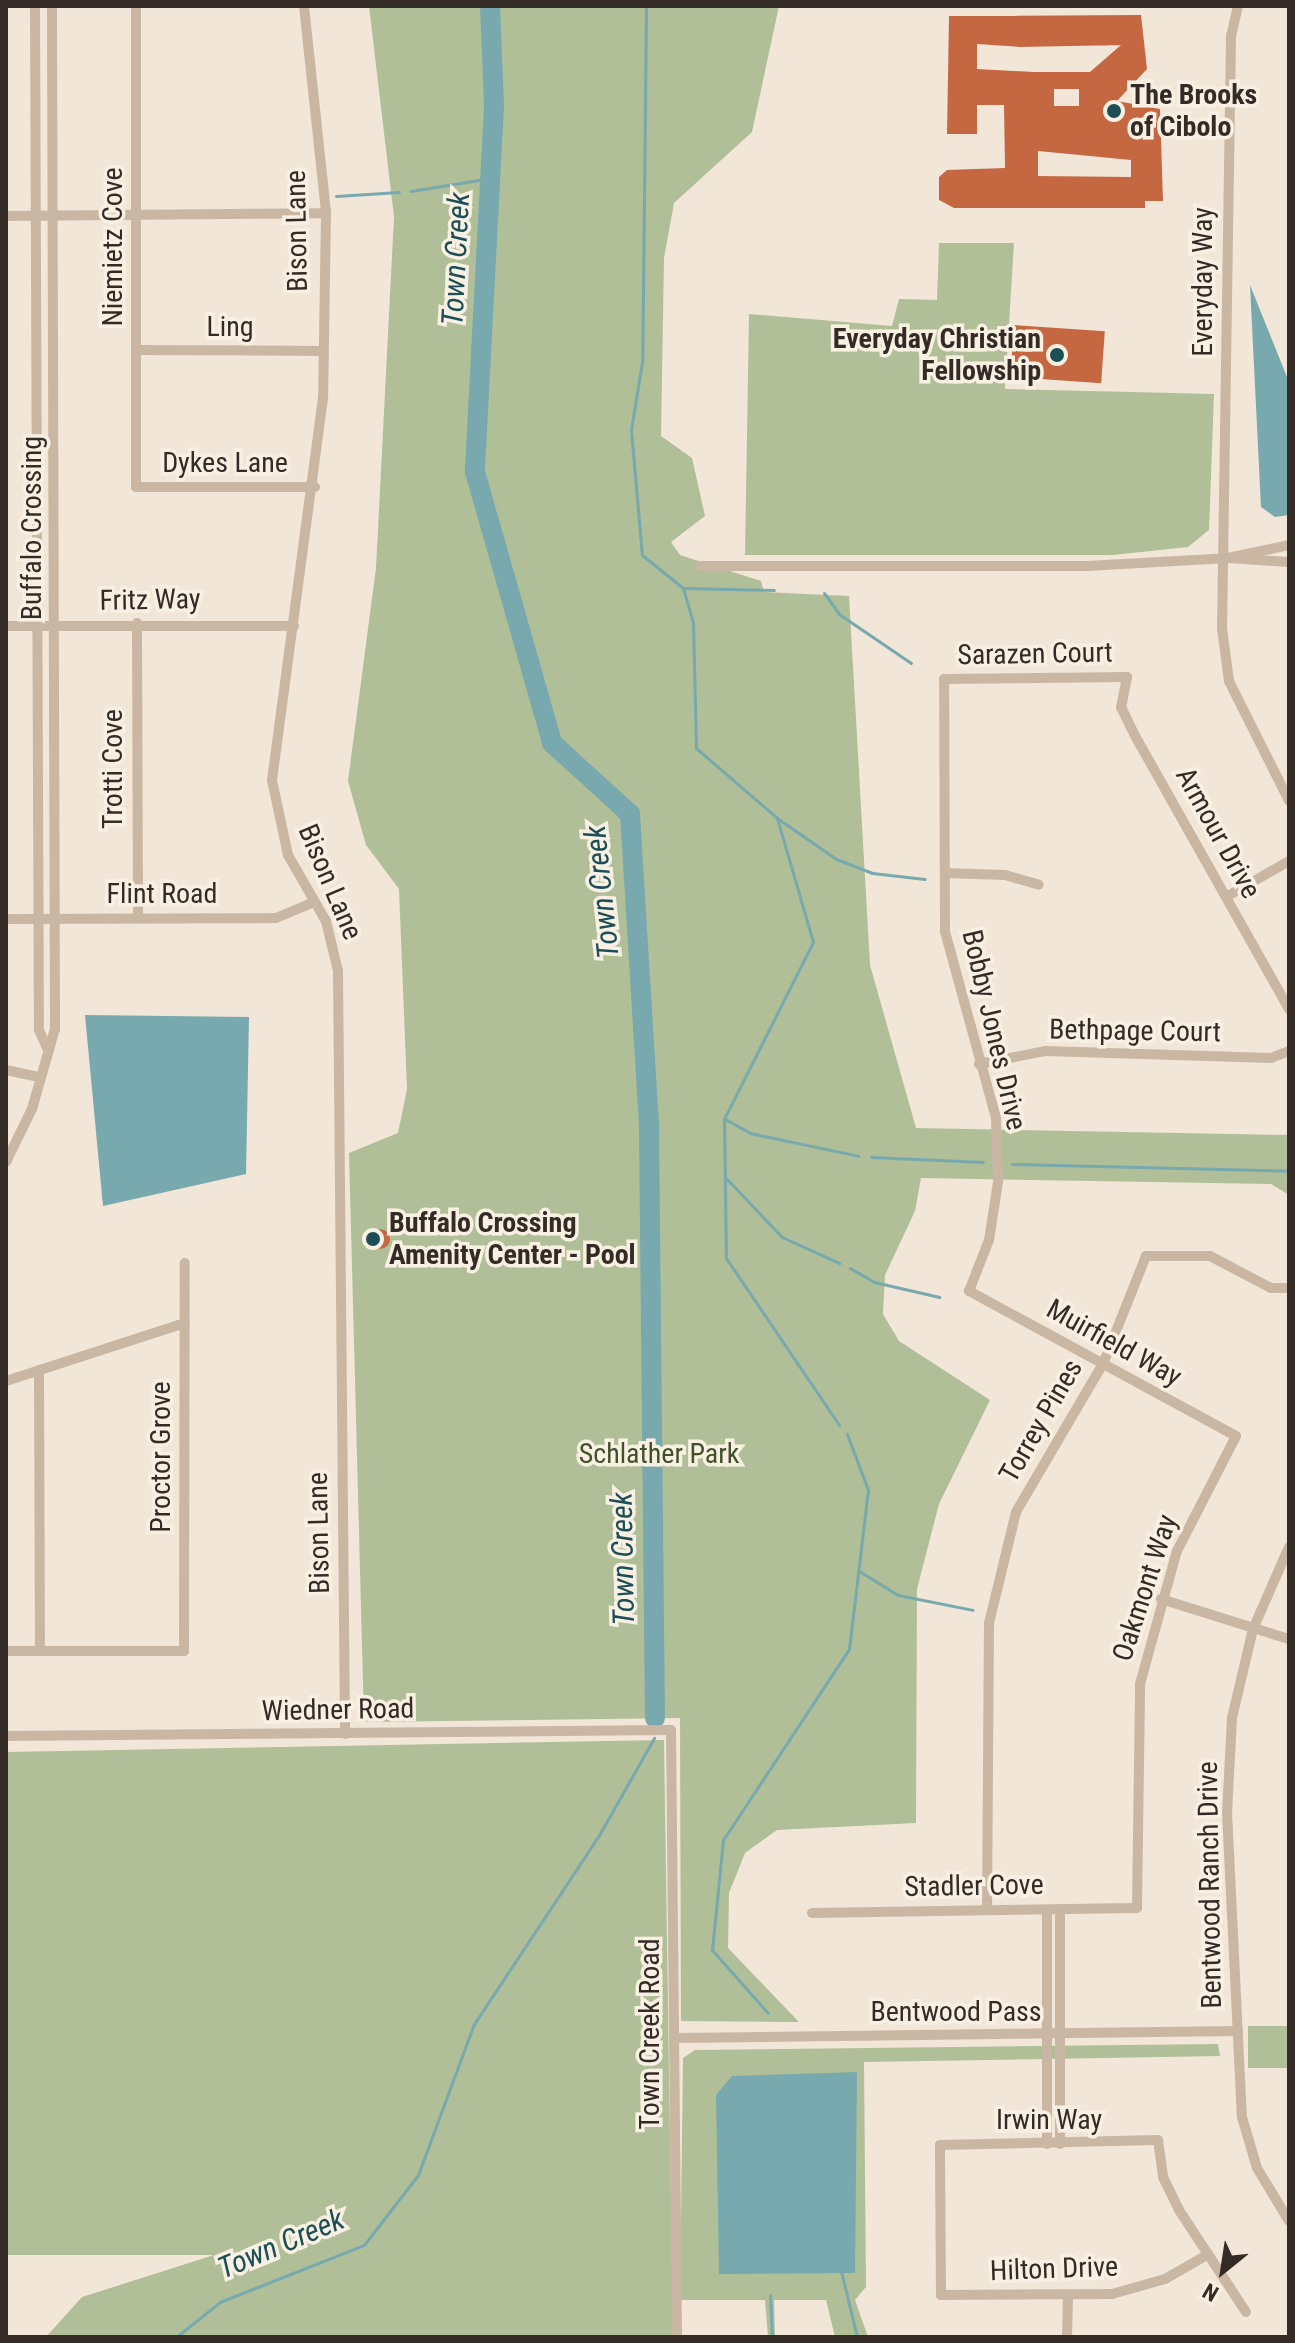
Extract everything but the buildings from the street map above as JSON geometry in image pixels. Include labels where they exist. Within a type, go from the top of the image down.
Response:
[{"type":"street","name":"Buffalo Crossing","points":[[35,6],[41,919],[39,1030],[47,1048]]},
{"type":"street","name":"Buffalo Crossing","points":[[6,1162],[40,1077],[55,1029],[59,919],[52,6]]},
{"type":"street","name":"Niemietz Cove","points":[[136,6],[136,487]]},
{"type":"street","name":"Bison Lane","points":[[304,6],[326,213],[322,351],[315,487],[272,780],[288,855],[314,902],[338,971],[345,1734]]},
{"type":"street","name":"Everyday Way","points":[[1228,558],[1227,225],[1238,6]]},
{"type":"street","points":[[6,216],[326,213]]},
{"type":"street","name":"Ling","points":[[137,350],[322,351]]},
{"type":"street","name":"Dykes Lane","points":[[136,487],[315,487]]},
{"type":"street","points":[[1228,558],[1289,545]]},
{"type":"street","points":[[1228,558],[1222,628],[1229,681],[1289,801]]},
{"type":"street","points":[[700,566],[1087,566],[1228,558],[1289,562]]},
{"type":"street","name":"Fritz Way","points":[[6,626],[137,623],[294,626]]},
{"type":"street","name":"Trotti Cove","points":[[137,623],[138,916]]},
{"type":"street","name":"Sarazen Court","points":[[944,679],[1127,677]]},
{"type":"street","name":"Armour Drive","points":[[1127,677],[1121,707],[1289,1009]]},
{"type":"street","name":"Bobby Jones Drive","points":[[944,679],[945,873],[952,979],[996,1118],[998,1182],[989,1240],[969,1291]]},
{"type":"street","points":[[1226,897],[1289,861]]},
{"type":"street","points":[[945,873],[1005,875],[1039,885]]},
{"type":"street","name":"Flint Road","points":[[6,919],[138,916],[276,918],[314,902]]},
{"type":"street","name":"Bethpage Court","points":[[979,1064],[1045,1051],[1271,1058],[1289,1051]]},
{"type":"street","points":[[6,1070],[40,1077]]},
{"type":"street","name":"Torrey Pines","points":[[987,1909],[986,1683],[1000,1560],[1043,1458],[1103,1364],[1146,1256],[1210,1256],[1271,1288],[1289,1288]]},
{"type":"street","name":"Proctor Grove","points":[[40,1651],[184,1651],[185,1263]]},
{"type":"street","name":"Muirfield Way","points":[[969,1291],[1236,1436]]},
{"type":"street","points":[[6,1381],[185,1323]]},
{"type":"street","points":[[6,1651],[40,1651],[39,1370]]},
{"type":"street","name":"Oakmont Way","points":[[1137,1908],[1140,1684],[1161,1599],[1203,1494],[1236,1436]]},
{"type":"street","name":"Bentwood Ranch Drive","points":[[1289,1547],[1253,1629],[1232,1718],[1227,1812],[1242,2117],[1278,2206],[1289,2221]]},
{"type":"street","points":[[1161,1599],[1289,1639]]},
{"type":"street","name":"Wiedner Road","points":[[6,1736],[671,1730]]},
{"type":"street","name":"Town Creek Road","points":[[671,1730],[677,2337]]},
{"type":"street","name":"Stadler Cove","points":[[812,1913],[1137,1908]]},
{"type":"street","points":[[1047,1910],[1044,2035],[1047,2144]]},
{"type":"street","points":[[1060,1910],[1056,2036],[1060,2144]]},
{"type":"street","name":"Bentwood Pass","points":[[675,2038],[1056,2036],[1238,2031]]},
{"type":"street","name":"Irwin Way","points":[[941,2295],[940,2145],[1158,2140],[1163,2177],[1207,2255]]},
{"type":"street","points":[[1278,2206],[1289,2197]]},
{"type":"street","points":[[1207,2255],[1246,2312]]},
{"type":"street","name":"Hilton Drive","points":[[941,2295],[1068,2296],[1139,2289],[1207,2255]]},
{"type":"street","points":[[1067,2337],[1068,2296]]},
{"type":"green space","name":"Schlather Park","points":[[369,6],[779,6],[752,132],[674,203],[664,258],[661,436],[692,458],[705,516],[671,542],[680,555],[761,581],[764,592],[849,596],[870,965],[916,1128],[1289,1135],[1289,1195],[1271,1184],[921,1178],[915,1211],[885,1275],[883,1314],[899,1341],[990,1400],[939,1504],[917,1589],[916,1823],[777,1830],[745,1853],[729,1893],[728,1948],[799,2022],[681,2021],[680,1718],[364,1722],[349,1153],[398,1133],[407,1089],[399,889],[366,845],[348,781],[376,568],[394,217]]},
{"type":"green space","points":[[939,243],[1014,243],[1005,389],[1214,394],[1209,530],[1188,547],[1113,555],[745,555],[749,314],[892,326],[899,299],[937,300]]},
{"type":"green space","points":[[664,1740],[673,2337],[46,2337],[82,2297],[214,2255],[6,2255],[6,1752]]},
{"type":"green space","points":[[1248,2026],[1289,2026],[1289,2068],[1248,2068]]},
{"type":"green space","points":[[1218,2044],[1220,2056],[864,2062],[866,2287],[855,2300],[868,2337],[835,2337],[826,2300],[774,2300],[775,2337],[768,2337],[765,2300],[680,2300],[683,2058],[695,2050]]},
{"type":"water","points":[[1250,285],[1289,382],[1289,515],[1275,517],[1261,507]]},
{"type":"water","points":[[85,1015],[249,1017],[246,1174],[103,1206]]},
{"type":"water","points":[[857,2072],[855,2273],[719,2274],[716,2095],[732,2076]]},
{"type":"waterway","name":"Town Creek","points":[[490,6],[494,106],[475,472],[552,743],[630,814],[649,1129],[655,1718]]},
{"type":"waterway","points":[[646,6],[642,362],[631,430],[642,555],[683,588],[693,623],[696,748],[777,818],[813,942],[724,1119],[726,1258],[839,1425]]},
{"type":"waterway","points":[[411,191],[491,178]]},
{"type":"waterway","points":[[336,196],[399,192]]},
{"type":"waterway","points":[[683,588],[774,590]]},
{"type":"waterway","points":[[824,593],[839,614],[911,663]]},
{"type":"waterway","points":[[777,818],[836,859],[872,873],[925,879]]},
{"type":"waterway","points":[[725,1119],[750,1133],[859,1156]]},
{"type":"waterway","points":[[871,1157],[983,1162]]},
{"type":"waterway","points":[[1012,1164],[1289,1171]]},
{"type":"waterway","points":[[725,1177],[782,1237],[839,1263]]},
{"type":"waterway","points":[[850,1268],[874,1282],[939,1297]]},
{"type":"waterway","points":[[768,2013],[712,1950],[723,1840],[849,1649],[868,1490],[847,1434]]},
{"type":"waterway","points":[[859,1571],[898,1595],[973,1610]]},
{"type":"waterway","name":"Town Creek","points":[[176,2337],[220,2302],[364,2245],[418,2175],[474,2024],[598,1837],[654,1738]]},
{"type":"waterway","points":[[841,2271],[857,2337]]},
{"type":"waterway","points":[[770,2295],[772,2337]]},
{"type":"place","name":"The Brooks of Cibolo","points":[[1114,111]]},
{"type":"place","name":"Everyday Christian Fellowship","points":[[1057,355]]},
{"type":"place","name":"Buffalo Crossing Amenity Center - Pool","points":[[373,1239]]}]
